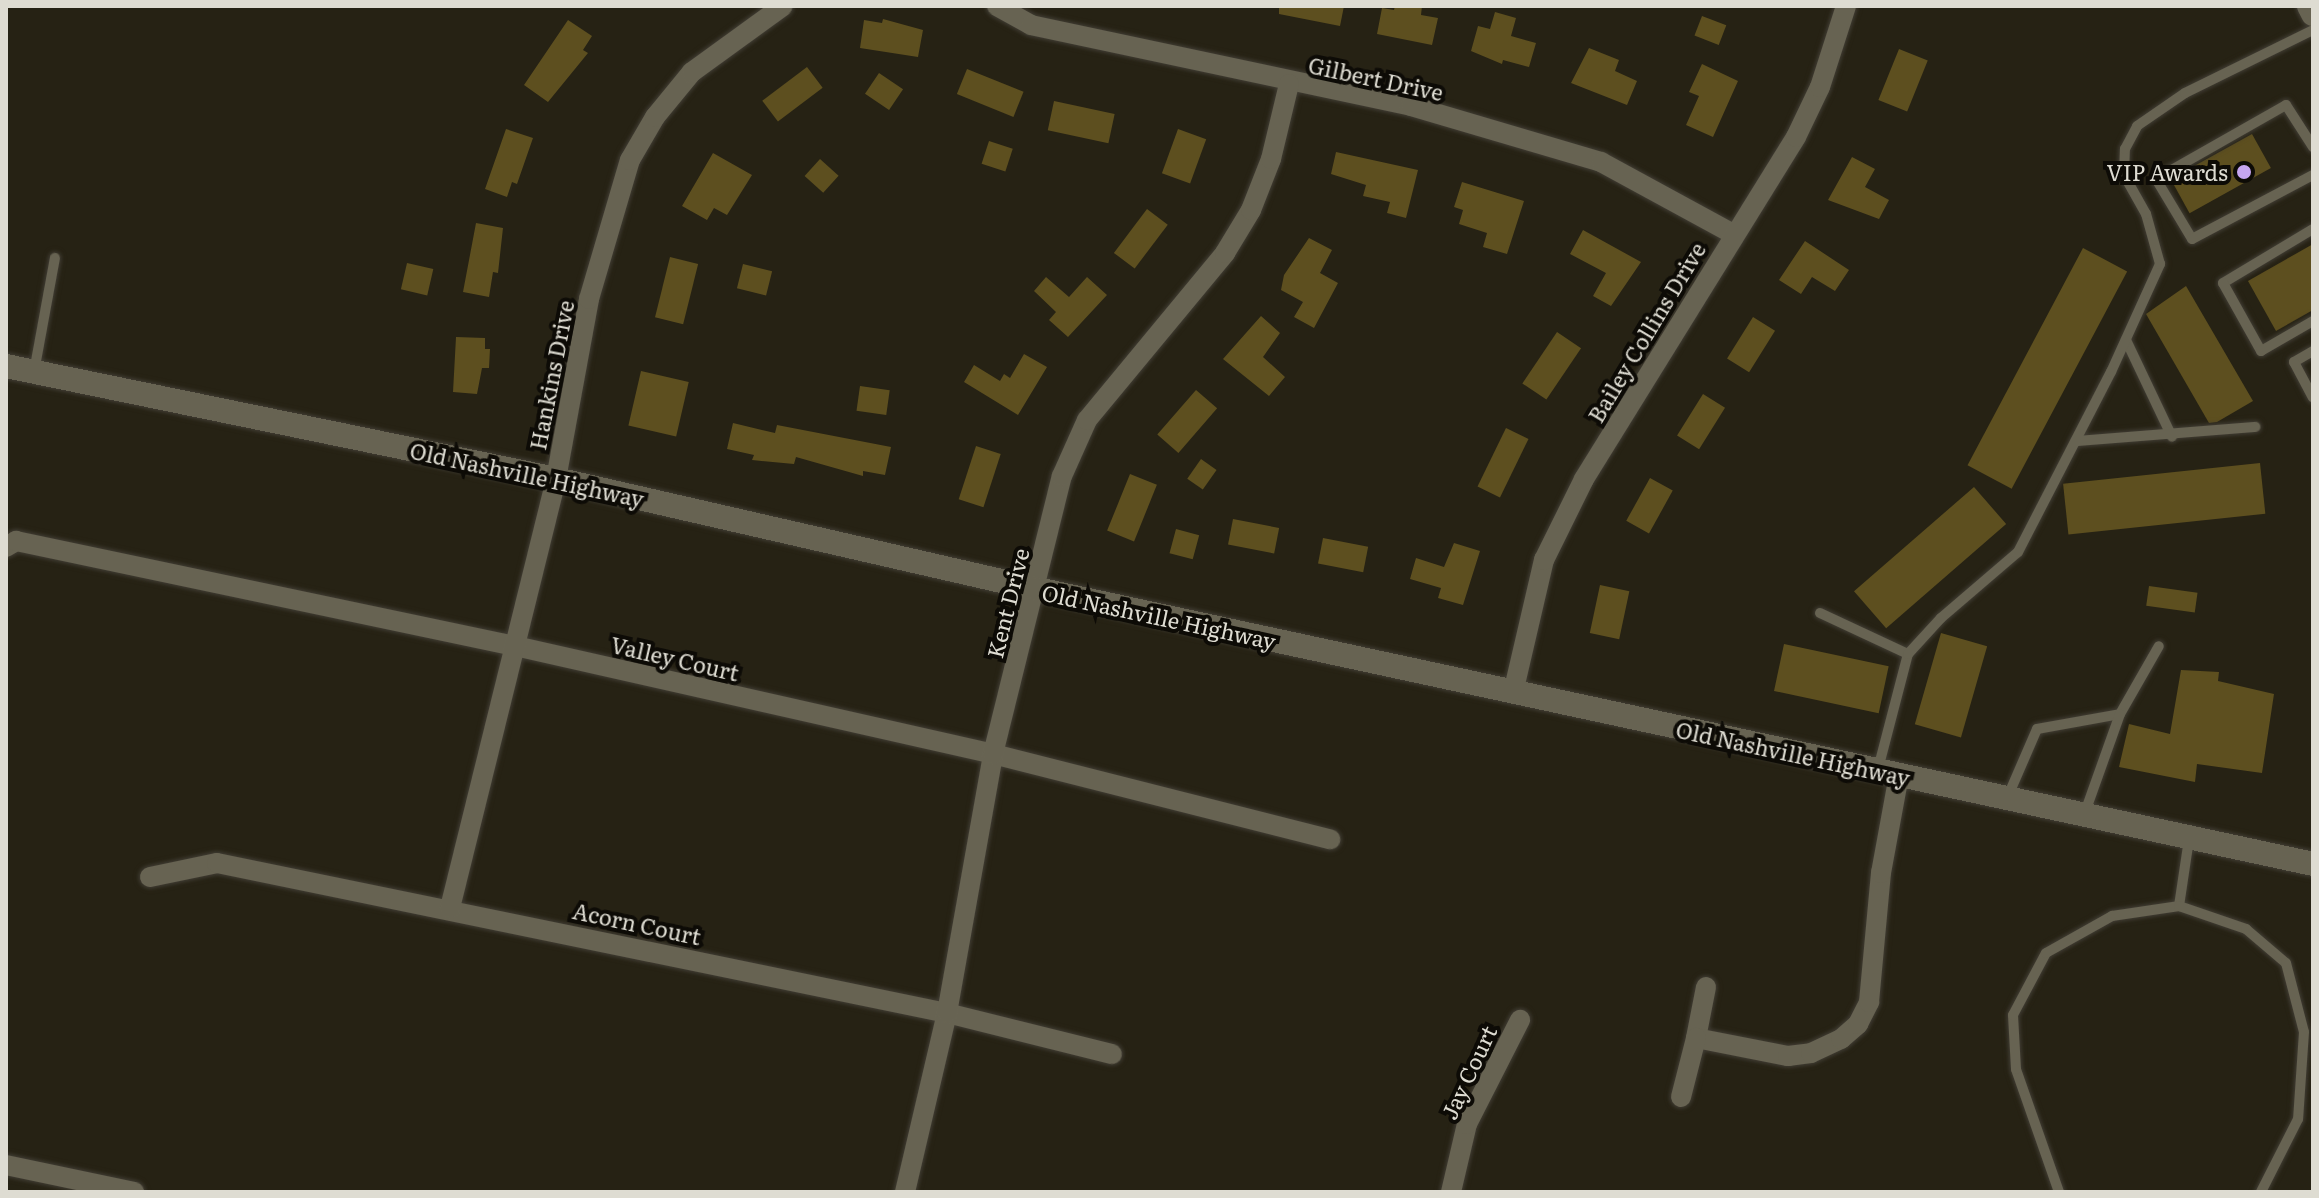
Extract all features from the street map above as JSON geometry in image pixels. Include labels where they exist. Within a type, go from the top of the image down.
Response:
[{"type":"main road","points":[[2309,6],[2313,14]]},
{"type":"main road","name":"Old Nashville Highway","points":[[6,366],[556,479],[1037,589],[2313,864]]},
{"type":"street","name":"Hankins Drive","points":[[450,908],[556,479],[589,299],[630,160],[655,117],[692,72],[783,6]]},
{"type":"street","name":"Gilbert Drive","points":[[997,6],[1031,25],[1289,84],[1411,106],[1601,162],[1733,234]]},
{"type":"street","name":"Bailey Collins Drive","points":[[1513,693],[1544,560],[1584,479],[1733,234],[1796,137],[1820,87],[1846,6]]},
{"type":"street","name":"Kent Drive","points":[[905,1192],[947,1013],[993,754],[1037,589],[1062,476],[1087,420],[1225,253],[1271,159],[1289,84]]},
{"type":"street","name":"Valley Court","points":[[6,547],[16,541],[515,646],[993,754],[1330,839]]},
{"type":"street","points":[[1696,1038],[1788,1056],[1831,1044],[1858,1024],[1869,1002],[1888,773]]},
{"type":"street","name":"Acorn Court","points":[[150,877],[217,863],[450,908],[947,1013],[1112,1054]]},
{"type":"street","points":[[1681,1097],[1706,987]]},
{"type":"street","name":"Jay Court","points":[[1451,1192],[1467,1124],[1520,1020]]},
{"type":"street","points":[[6,1165],[134,1192]]},
{"type":"lane","points":[[1888,773],[1908,654],[1941,618],[2018,552],[2126,340],[2160,264],[2146,214],[2124,175],[2125,149],[2137,126],[2185,93],[2313,30]]},
{"type":"lane","points":[[2313,147],[2308,127],[2286,105],[2158,173],[2156,179],[2192,239],[2313,175]]},
{"type":"lane","points":[[2313,229],[2223,283],[2261,351],[2313,321]]},
{"type":"lane","points":[[34,372],[55,258]]},
{"type":"lane","points":[[2126,340],[2172,437]]},
{"type":"lane","points":[[2313,351],[2294,362],[2313,397]]},
{"type":"lane","points":[[2076,441],[2172,437],[2255,427]]},
{"type":"lane","points":[[1820,613],[1908,654]]},
{"type":"lane","points":[[2084,815],[2120,714],[2159,646]]},
{"type":"lane","points":[[2007,798],[2037,729],[2120,714]]},
{"type":"lane","points":[[2179,906],[2189,837]]},
{"type":"lane","points":[[2059,1192],[2016,1069],[2013,1015],[2046,953],[2112,916],[2179,906],[2246,929],[2286,963],[2304,1032],[2298,1119],[2261,1192]]},
{"type":"building","points":[[1279,6],[1344,6],[1340,26],[1279,14]]},
{"type":"building","points":[[1395,6],[1422,6],[1421,15],[1438,18],[1432,45],[1377,34],[1382,8],[1394,10]]},
{"type":"building","points":[[1495,12],[1516,18],[1511,36],[1536,43],[1529,67],[1503,60],[1502,64],[1471,51],[1478,26],[1490,29]]},
{"type":"building","points":[[1702,16],[1726,25],[1719,45],[1694,36]]},
{"type":"building","points":[[883,19],[923,30],[918,57],[860,48],[864,20],[882,23]]},
{"type":"building","points":[[568,20],[592,36],[583,50],[588,53],[548,102],[524,85]]},
{"type":"building","points":[[1589,48],[1619,60],[1615,71],[1637,81],[1627,105],[1571,83]]},
{"type":"building","points":[[1899,49],[1928,61],[1907,112],[1878,100]]},
{"type":"building","points":[[1702,64],[1738,81],[1713,137],[1686,125],[1699,96],[1689,92]]},
{"type":"building","points":[[807,67],[823,88],[778,121],[762,101]]},
{"type":"building","points":[[967,69],[1024,92],[1013,117],[957,94]]},
{"type":"building","points":[[879,73],[903,89],[889,110],[865,94]]},
{"type":"building","points":[[1054,101],[1115,114],[1108,143],[1048,130]]},
{"type":"building","points":[[506,129],[533,138],[517,184],[512,182],[507,197],[485,189]]},
{"type":"building","points":[[1178,129],[1206,139],[1190,183],[1162,173]]},
{"type":"building","points":[[2252,134],[2271,168],[2190,213],[2171,179]]},
{"type":"building","points":[[989,141],[1013,149],[1005,172],[982,164]]},
{"type":"building","points":[[1336,152],[1418,170],[1406,218],[1387,213],[1390,202],[1363,196],[1366,185],[1331,174]]},
{"type":"building","points":[[713,153],[752,175],[727,215],[714,208],[707,220],[682,206]]},
{"type":"building","points":[[1852,157],[1875,169],[1865,187],[1889,200],[1879,219],[1828,200]]},
{"type":"building","points":[[820,159],[839,176],[823,193],[805,176]]},
{"type":"building","points":[[1462,182],[1524,201],[1507,254],[1483,247],[1487,233],[1459,224],[1463,210],[1454,207]]},
{"type":"building","points":[[1147,209],[1168,225],[1135,269],[1114,253]]},
{"type":"building","points":[[476,223],[503,228],[498,273],[493,272],[489,297],[463,292]]},
{"type":"building","points":[[1583,230],[1641,262],[1611,306],[1593,296],[1606,273],[1570,254]]},
{"type":"building","points":[[1309,238],[1332,250],[1320,273],[1338,283],[1314,328],[1294,317],[1303,302],[1281,290],[1284,275]]},
{"type":"building","points":[[1805,241],[1849,270],[1835,291],[1812,277],[1801,294],[1779,280]]},
{"type":"building","points":[[2313,244],[2313,310],[2276,331],[2248,281]]},
{"type":"building","points":[[2083,248],[2127,271],[2012,489],[1968,465]]},
{"type":"building","points":[[670,257],[698,264],[683,324],[655,317]]},
{"type":"building","points":[[407,263],[433,269],[427,295],[401,289]]},
{"type":"building","points":[[743,264],[772,271],[766,296],[737,288]]},
{"type":"building","points":[[1046,277],[1069,297],[1087,277],[1107,295],[1068,337],[1049,320],[1056,312],[1034,291]]},
{"type":"building","points":[[2186,286],[2253,401],[2217,422],[2209,423],[2146,314]]},
{"type":"building","points":[[1261,316],[1280,333],[1263,357],[1285,377],[1269,396],[1223,359]]},
{"type":"building","points":[[1753,317],[1775,331],[1749,372],[1727,359]]},
{"type":"building","points":[[1557,332],[1581,348],[1546,400],[1522,383]]},
{"type":"building","points":[[456,337],[485,338],[485,349],[490,349],[489,368],[482,368],[477,394],[453,392]]},
{"type":"building","points":[[1024,354],[1047,367],[1018,415],[964,382],[974,365],[1000,381],[1004,374],[1010,378]]},
{"type":"building","points":[[641,371],[689,382],[676,437],[628,426]]},
{"type":"building","points":[[860,386],[890,390],[886,415],[857,411]]},
{"type":"building","points":[[1196,390],[1217,408],[1178,453],[1157,435]]},
{"type":"building","points":[[1703,394],[1725,408],[1699,449],[1677,436]]},
{"type":"building","points":[[733,423],[775,433],[777,425],[891,447],[885,475],[863,471],[863,476],[796,457],[794,464],[752,460],[754,455],[727,449]]},
{"type":"building","points":[[1506,428],[1528,439],[1500,497],[1478,486]]},
{"type":"building","points":[[976,446],[1001,454],[983,507],[959,499]]},
{"type":"building","points":[[1201,459],[1217,470],[1203,490],[1187,479]]},
{"type":"building","points":[[2260,463],[2265,514],[2068,534],[2063,484]]},
{"type":"building","points":[[1130,474],[1157,485],[1134,541],[1107,531]]},
{"type":"building","points":[[1650,478],[1673,491],[1649,533],[1626,521]]},
{"type":"building","points":[[1974,487],[2006,524],[1886,628],[1854,591]]},
{"type":"building","points":[[1233,519],[1279,528],[1274,553],[1228,545]]},
{"type":"building","points":[[1176,529],[1199,535],[1193,559],[1170,553]]},
{"type":"building","points":[[1323,538],[1368,547],[1363,572],[1318,564]]},
{"type":"building","points":[[1454,543],[1480,551],[1463,605],[1438,598],[1441,588],[1410,579],[1416,558],[1444,567]]},
{"type":"building","points":[[1600,585],[1629,591],[1619,639],[1590,633]]},
{"type":"building","points":[[2149,586],[2198,593],[2195,613],[2146,606]]},
{"type":"building","points":[[1941,633],[1987,646],[1961,738],[1915,724]]},
{"type":"building","points":[[1784,644],[1889,666],[1879,713],[1774,691]]},
{"type":"building","points":[[2181,670],[2219,672],[2218,681],[2274,694],[2262,773],[2197,764],[2195,782],[2119,767],[2129,724],[2170,734]]},
{"type":"place","name":"VIP Awards","points":[[2244,172]]}]
